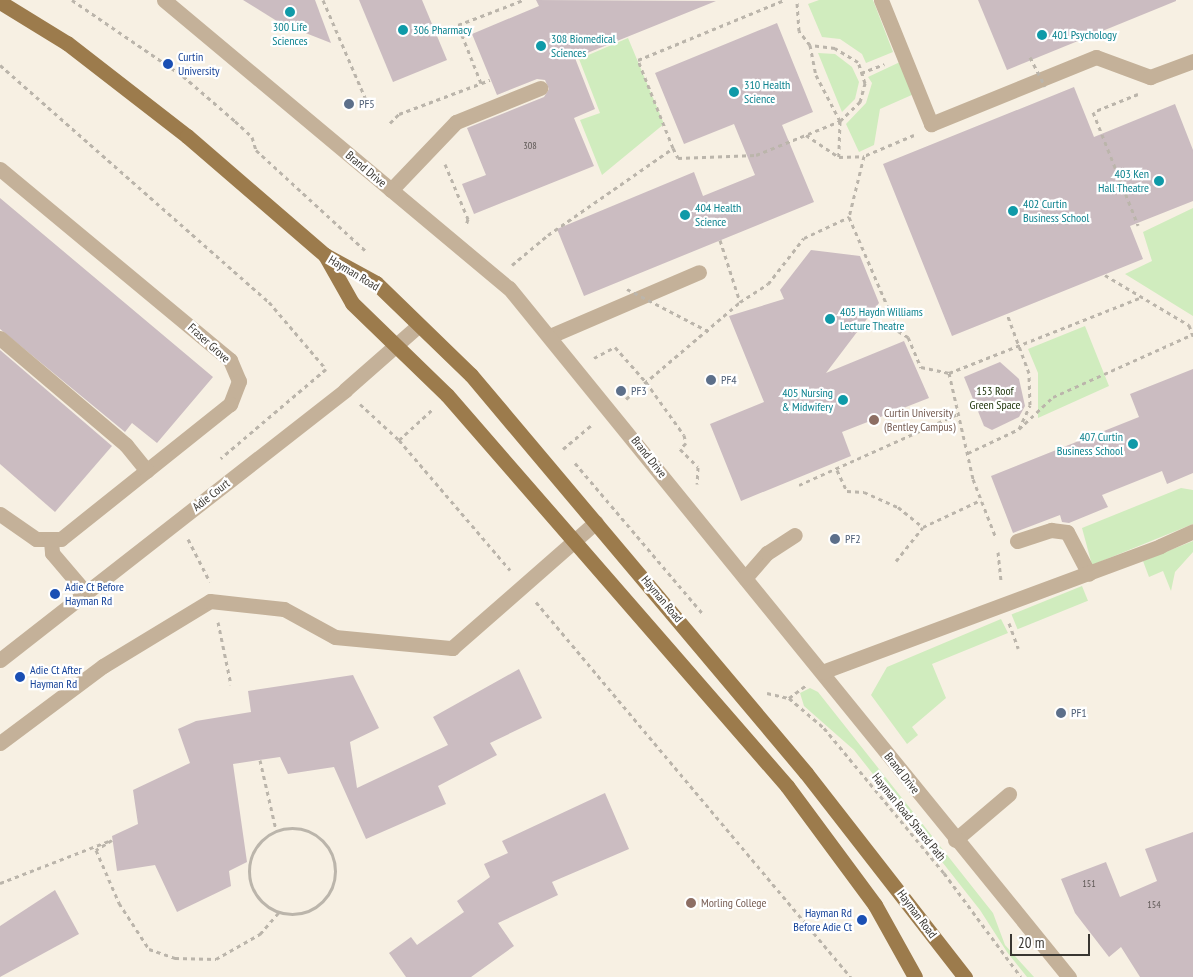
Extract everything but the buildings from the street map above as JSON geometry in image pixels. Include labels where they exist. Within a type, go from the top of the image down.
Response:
[{"type":"main road","name":"Hayman Road","points":[[0,2],[67,43],[145,103],[325,255],[376,284],[471,375],[806,773],[965,977]]},
{"type":"main road","name":"Hayman Road","points":[[325,255],[352,303],[447,396],[787,786],[875,905],[915,977]]},
{"type":"street","name":"Brand Drive","points":[[164,0],[509,288],[611,410],[956,840],[1069,977]]},
{"type":"street","points":[[881,0],[931,124],[1096,57],[1150,77],[1193,61]]},
{"type":"street","points":[[391,190],[434,143],[464,118],[540,88]]},
{"type":"street","name":"Fraser Grove","points":[[0,169],[230,360],[239,380],[230,404],[61,539],[51,541]]},
{"type":"street","points":[[550,336],[699,272]]},
{"type":"street","name":"Adie Court","points":[[0,660],[345,390],[397,347],[420,325]]},
{"type":"street","points":[[0,338],[126,445],[147,471]]},
{"type":"street","points":[[0,514],[22,533],[51,541],[52,553],[86,593]]},
{"type":"street","points":[[0,743],[103,666],[210,601],[284,609],[335,637],[452,648],[596,522]]},
{"type":"street","points":[[1017,541],[1051,530],[1067,532],[1089,574]]},
{"type":"street","points":[[822,672],[1089,574],[1193,531]]},
{"type":"street","points":[[745,578],[774,547],[795,535]]},
{"type":"street","points":[[956,840],[1009,794]]},
{"type":"path","points":[[323,0],[367,102]]},
{"type":"path","points":[[481,83],[458,25],[523,0]]},
{"type":"path","points":[[784,0],[638,60],[678,158],[756,155],[840,121],[860,102],[865,83],[858,62],[835,48],[810,45]]},
{"type":"path","points":[[797,0],[799,31],[810,45],[816,75],[840,121],[839,157]]},
{"type":"path","points":[[1030,57],[1045,86]]},
{"type":"path","points":[[0,65],[269,302],[326,369],[217,461]]},
{"type":"path","points":[[390,123],[399,114],[490,80]]},
{"type":"path","points":[[1138,225],[1093,112],[1148,90]]},
{"type":"path","points":[[806,135],[839,157],[864,156],[924,131]]},
{"type":"path","points":[[434,143],[468,219],[465,228]]},
{"type":"path","points":[[508,269],[548,235],[673,148]]},
{"type":"path","points":[[864,156],[849,217],[898,331],[908,337],[920,366],[949,374],[1142,297]]},
{"type":"path","points":[[563,449],[710,332],[740,302],[768,284],[804,238],[849,217]]},
{"type":"path","points":[[720,240],[740,302]]},
{"type":"path","points":[[968,453],[1019,429],[1053,397],[1193,335],[1188,325],[1105,274]]},
{"type":"path","points":[[627,289],[710,332]]},
{"type":"path","points":[[1007,314],[1030,373],[1030,405],[1019,429]]},
{"type":"path","points":[[949,374],[981,500],[998,542],[1003,606],[1018,648]]},
{"type":"path","points":[[345,390],[399,440],[852,977]]},
{"type":"path","points":[[399,440],[437,405]]},
{"type":"path","points":[[799,485],[837,470],[960,413]]},
{"type":"path","points":[[837,470],[847,491],[864,492],[898,507],[923,527]]},
{"type":"path","points":[[896,561],[923,527],[981,500]]},
{"type":"path","name":"Hayman Road Shared Path","points":[[764,692],[789,698],[824,728],[944,873],[1021,977]]},
{"type":"path","points":[[260,760],[276,830]]},
{"type":"path","points":[[304,828],[316,834],[334,856],[336,870],[328,896],[317,906],[305,912],[279,912],[263,903],[249,878],[254,849],[276,830],[304,828]]},
{"type":"path","points":[[0,883],[112,840],[96,850],[123,911],[149,949],[175,958],[216,959],[236,952],[279,912]]},
{"type":"green space","points":[[819,0],[873,0],[893,52],[866,63],[862,54],[840,39],[822,37],[808,4]]},
{"type":"green space","points":[[628,38],[664,124],[602,175],[580,120],[600,113],[579,59]]},
{"type":"green space","points":[[818,53],[835,54],[852,67],[859,82],[855,99],[842,112]]},
{"type":"green space","points":[[900,62],[914,94],[880,109],[874,145],[859,152],[846,124],[866,103],[872,83],[868,77]]},
{"type":"green space","points":[[1193,208],[1193,316],[1125,274],[1152,261],[1143,232]]},
{"type":"green space","points":[[1085,326],[1109,386],[1038,418],[1038,373],[1028,349]]},
{"type":"green space","points":[[1181,488],[1193,490],[1193,524],[1092,565],[1082,528]]},
{"type":"green space","points":[[1193,541],[1193,552],[1175,572],[1171,591],[1163,571],[1149,577],[1143,561]]},
{"type":"green space","points":[[1082,586],[1088,601],[1018,629],[1012,614]]},
{"type":"green space","points":[[1001,619],[1008,633],[932,664],[946,698],[912,727],[918,735],[907,744],[871,695],[887,667]]},
{"type":"green space","points":[[810,688],[818,692],[993,913],[1005,945],[1034,977],[1027,977],[1007,952],[980,910],[854,750],[804,706],[800,693]]},
{"type":"place","name":"300 Life Sciences","points":[[290,12]]},
{"type":"place","name":"306 Pharmacy","points":[[403,30]]},
{"type":"place","name":"401 Psychology","points":[[1042,35]]},
{"type":"place","name":"308 Biomedical Sciences","points":[[541,46]]},
{"type":"place","name":"Curtin University","points":[[168,64]]},
{"type":"place","name":"310 Health Science","points":[[734,92]]},
{"type":"place","name":"PF5","points":[[349,104]]},
{"type":"place","name":"403 Ken Hall Theatre","points":[[1159,181]]},
{"type":"place","name":"402 Curtin Business School","points":[[1013,211]]},
{"type":"place","name":"404 Health Science","points":[[685,215]]},
{"type":"place","name":"405 Haydn Williams Lecture Theatre","points":[[830,319]]},
{"type":"place","name":"PF4","points":[[711,380]]},
{"type":"place","name":"PF3","points":[[621,391]]},
{"type":"place","name":"405 Nursing & Midwifery","points":[[843,400]]},
{"type":"place","name":"Curtin University (Bentley Campus)","points":[[874,420]]},
{"type":"place","name":"407 Curtin Business School","points":[[1133,444]]},
{"type":"place","name":"PF2","points":[[835,539]]},
{"type":"place","name":"Adie Ct Before Hayman Rd","points":[[55,594]]},
{"type":"place","name":"Adie Ct After Hayman Rd","points":[[20,677]]},
{"type":"place","name":"PF1","points":[[1061,713]]},
{"type":"place","name":"Morling College","points":[[691,903]]},
{"type":"place","name":"Hayman Rd Before Adie Ct","points":[[862,920]]},
{"type":"park label","name":"153 Roof Green Space","points":[[995,398]]}]
